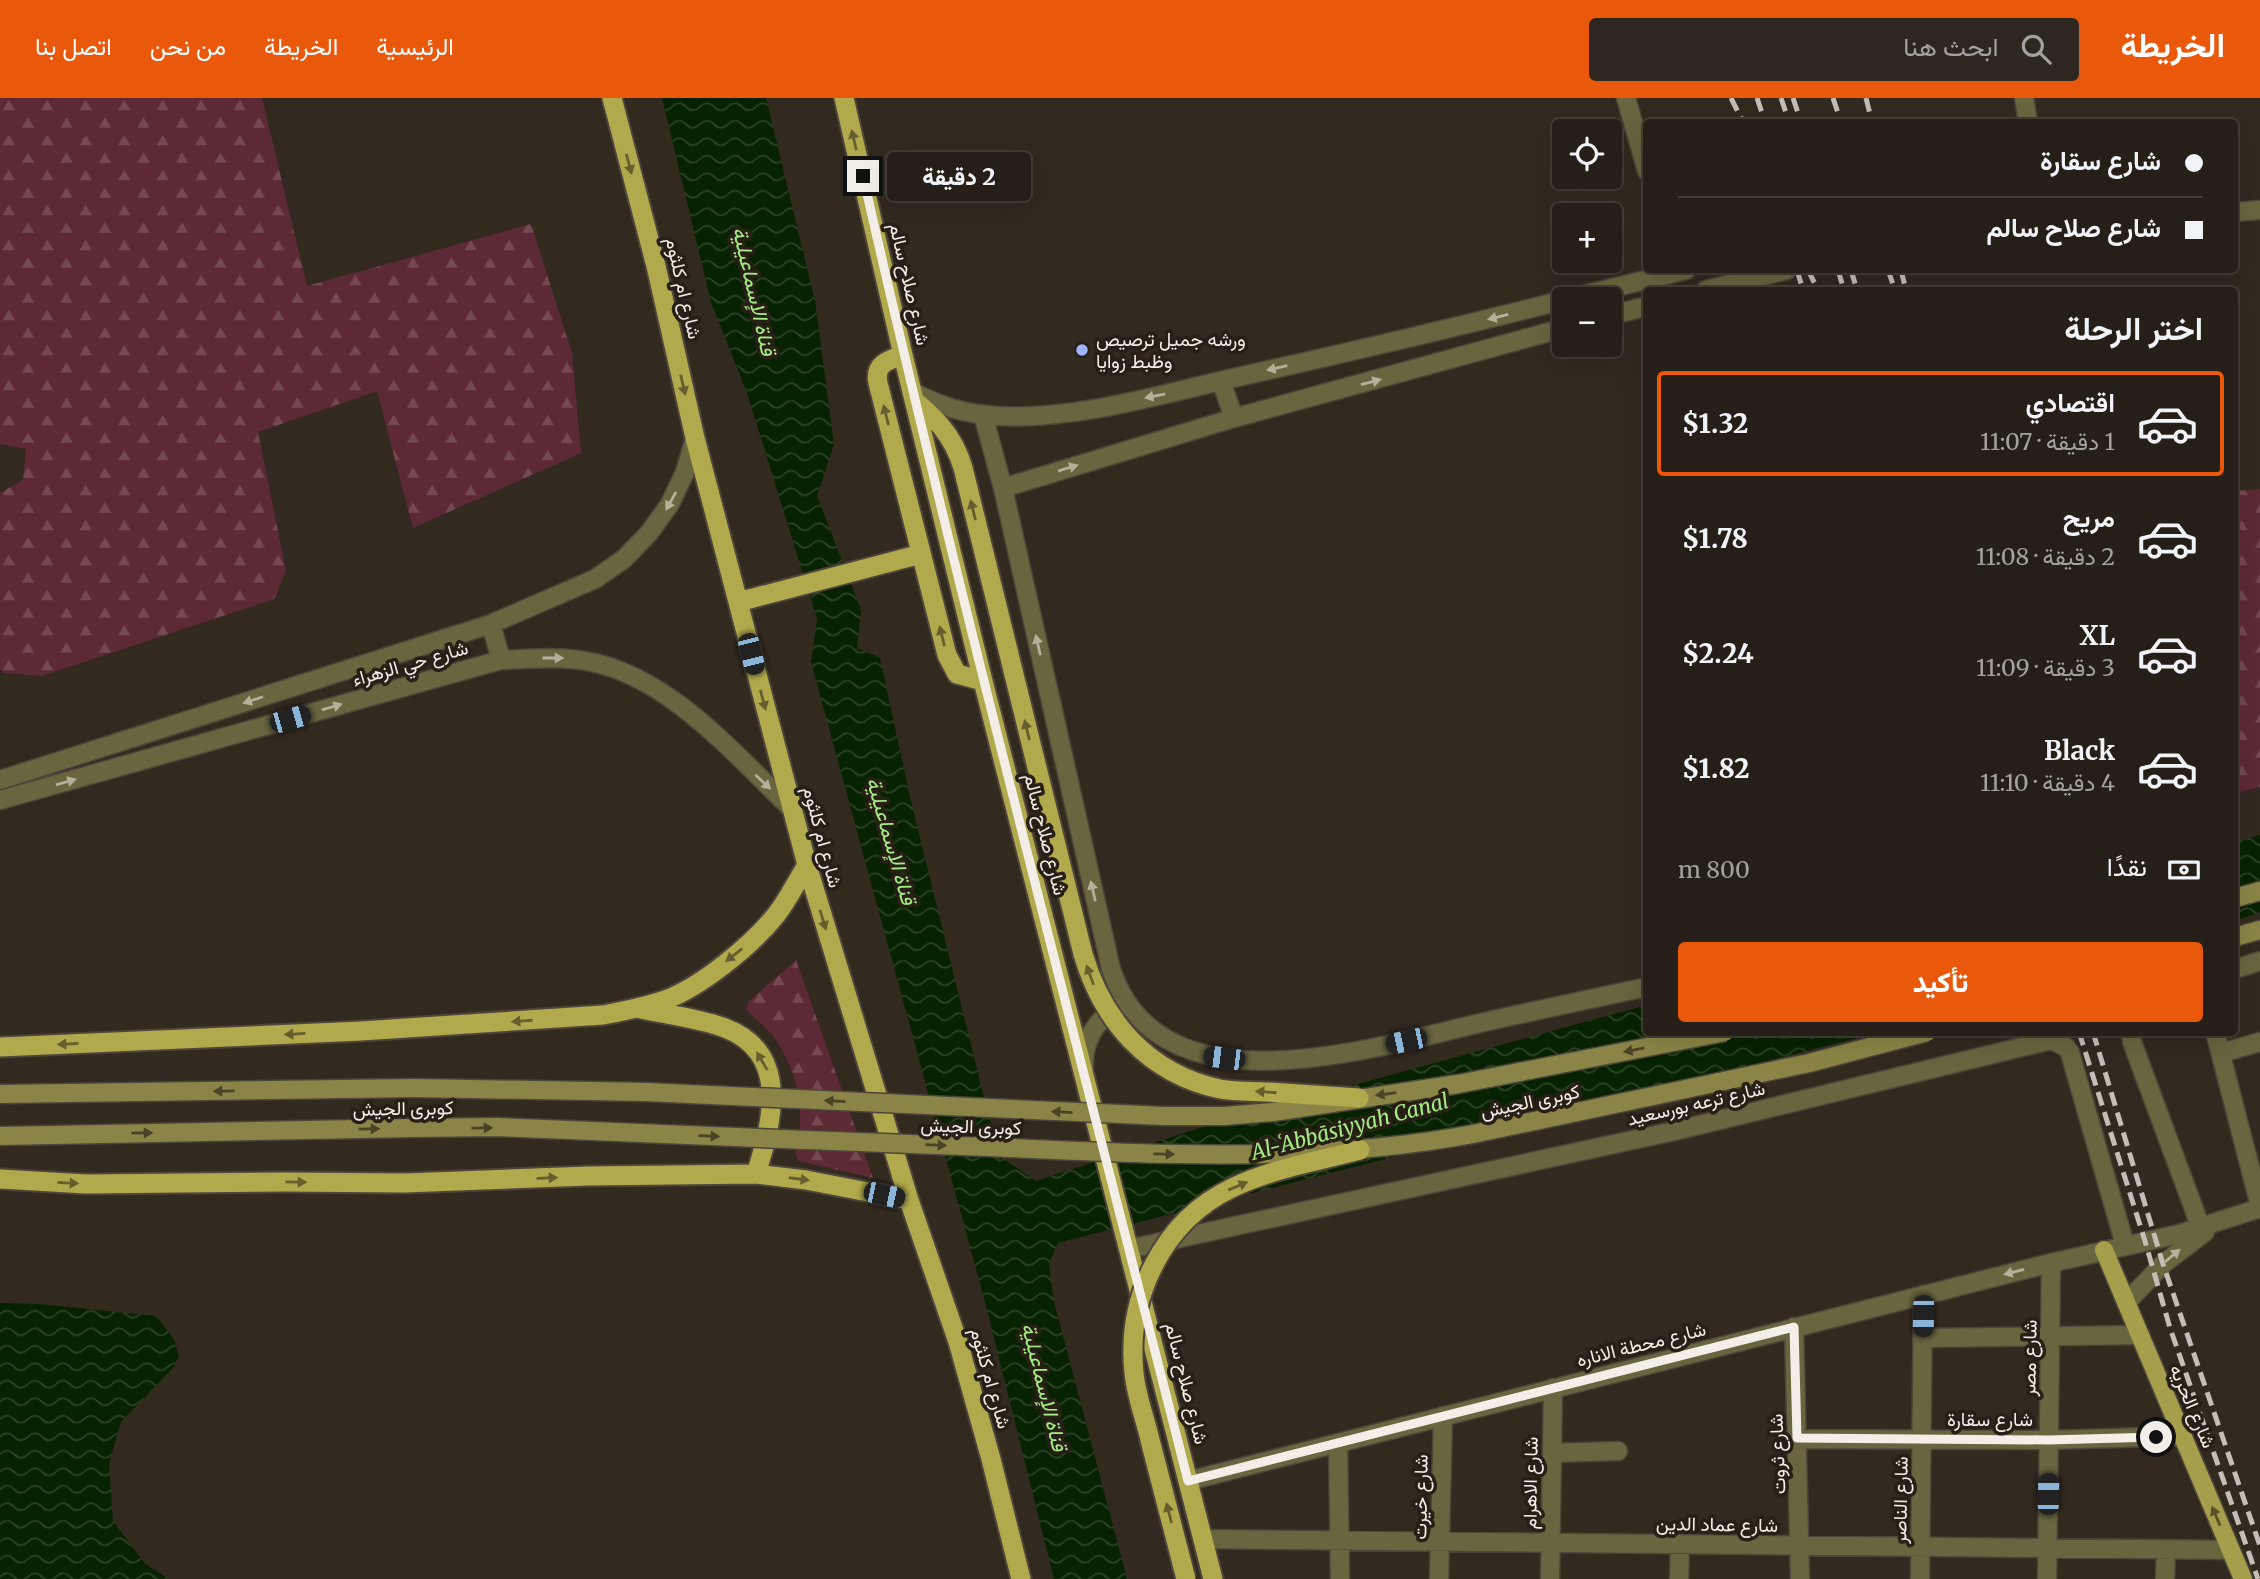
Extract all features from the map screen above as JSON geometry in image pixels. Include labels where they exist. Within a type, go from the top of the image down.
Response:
[{"type":"highway","name":"شارع ام كلثوم","points":[[612,98],[656,267],[695,438],[807,865],[909,1200],[962,1355],[1021,1579]]},
{"type":"highway","name":"شارع صلاح سالم","points":[[845,98],[903,355],[983,681],[1213,1579]]},
{"type":"highway","points":[[903,355],[881,365],[876,376],[949,662],[957,674],[983,681]]},
{"type":"highway","points":[[914,396],[949,435],[962,464],[1083,954],[1095,988],[1112,1020],[1133,1043],[1153,1059],[1194,1081],[1222,1089],[1359,1098]]},
{"type":"highway","points":[[738,602],[921,554]]},
{"type":"highway","points":[[0,1047],[361,1031],[603,1015],[637,1009],[668,999],[694,985],[738,952],[777,914],[807,865]]},
{"type":"highway","points":[[637,1009],[724,1028],[738,1034],[754,1048],[766,1066],[772,1091],[767,1139],[756,1174]]},
{"type":"highway","points":[[1186,1579],[1134,1374],[1135,1321],[1149,1274],[1174,1232],[1211,1200],[1255,1179],[1360,1150]]},
{"type":"highway","points":[[0,1179],[86,1184],[405,1183],[588,1176],[756,1174],[806,1180],[909,1200]]},
{"type":"main road","points":[[2238,897],[2260,891]]},
{"type":"main road","points":[[2238,936],[2260,930]]},
{"type":"main road","name":"كوبرى الجيش","points":[[0,1094],[414,1088],[646,1092],[1164,1116],[1224,1116],[1273,1112],[1458,1084],[1705,1036]]},
{"type":"main road","name":"كوبرى الجيش","points":[[0,1136],[497,1127],[1170,1155],[1360,1150],[1421,1144],[1473,1134],[1809,1063],[1912,1036]]},
{"type":"main road","name":"شارع الحريه","points":[[2104,1250],[2243,1579]]},
{"type":"street","points":[[1626,98],[1643,157]]},
{"type":"street","points":[[2024,98],[2028,119]]},
{"type":"street","points":[[2238,212],[2260,210]]},
{"type":"street","points":[[1616,287],[1669,273]]},
{"type":"street","points":[[1718,287],[1775,273]]},
{"type":"street","points":[[914,396],[941,406],[983,415],[1026,416],[1065,412],[1221,381],[1552,303]]},
{"type":"street","points":[[1622,313],[1643,307]]},
{"type":"street","points":[[1003,488],[1234,418],[1552,331]]},
{"type":"street","points":[[1221,381],[1234,418]]},
{"type":"street","points":[[983,415],[1003,488],[1111,969],[1125,1003],[1153,1030],[1182,1047],[1209,1056],[1278,1061],[1340,1054],[1643,988]]},
{"type":"street","name":"شارع حي الزهراء","points":[[0,780],[491,624],[595,579],[624,559],[649,533],[670,504],[685,472],[695,438]]},
{"type":"street","points":[[491,624],[501,660]]},
{"type":"street","name":"شارع حي الزهراء","points":[[0,800],[501,660],[559,657],[617,669],[670,696],[792,809]]},
{"type":"street","points":[[2238,968],[2260,961]]},
{"type":"street","points":[[1084,1073],[1084,1051],[1093,1029],[1107,1013],[1125,1003]]},
{"type":"street","points":[[2131,1036],[2201,1228]]},
{"type":"street","points":[[2126,1303],[2163,1264],[2204,1233],[2260,1207],[2217,1036]]},
{"type":"street","name":"شارع ترعه بورسعيد","points":[[1129,1249],[1670,1132],[2051,1040],[2066,1047],[2070,1053],[2125,1245]]},
{"type":"street","points":[[2221,1053],[2260,1042]]},
{"type":"street","name":"شارع محطة الاناره","points":[[1188,1481],[2051,1262],[2226,1221]]},
{"type":"street","name":"شارع مصر","points":[[2047,1579],[2051,1262]]},
{"type":"street","name":"شارع الناصر","points":[[1920,1579],[1923,1295]]},
{"type":"street","name":"شارع ثروت","points":[[1794,1327],[1800,1579]]},
{"type":"street","points":[[1922,1338],[2140,1335]]},
{"type":"street","name":"شارع الاهرام","points":[[1550,1579],[1553,1388]]},
{"type":"street","name":"شارع خيرت","points":[[1439,1579],[1443,1416]]},
{"type":"street","name":"شارع سقارة","points":[[1797,1438],[2049,1440],[2182,1436]]},
{"type":"street","points":[[1338,1443],[1340,1579]]},
{"type":"street","points":[[1552,1453],[1618,1451]]},
{"type":"street","name":"شارع عماد الدين","points":[[1203,1539],[2231,1550]]},
{"type":"street","points":[[1679,1579],[1680,1544]]},
{"type":"street","points":[[2165,1579],[2166,1549]]},
{"type":"green space","points":[[0,98],[262,98],[307,286],[531,224],[572,353],[581,453],[413,528],[377,391],[258,432],[286,571],[274,599],[41,676],[3,673],[0,669],[0,493],[23,480],[26,449],[0,444]]},
{"type":"green space","points":[[2260,489],[2260,787],[2238,792],[2238,491]]},
{"type":"green space","points":[[796,960],[873,1178],[798,1161],[796,1156],[800,1112],[794,1077],[773,1036],[746,1009],[749,1001]]},
{"type":"water","points":[[662,98],[766,98],[815,301],[834,444],[817,496],[861,610],[857,648],[880,658],[910,797],[1001,1157],[1036,1181],[1215,1123],[1643,1006],[1643,1036],[1864,1036],[1058,1243],[1049,1264],[1053,1298],[1127,1579],[1054,1579],[985,1302],[811,662],[817,619],[748,396],[711,302]]},
{"type":"water","points":[[2260,835],[2260,912],[2238,920],[2238,841]]},
{"type":"water","points":[[0,1303],[40,1304],[156,1316],[174,1339],[179,1356],[173,1368],[121,1422],[109,1463],[113,1521],[145,1564],[169,1579],[0,1579]]},
{"type":"railway","points":[[1731,98],[1742,119]]},
{"type":"railway","points":[[1757,98],[1764,119]]},
{"type":"railway","points":[[1781,98],[1788,119]]},
{"type":"railway","points":[[1793,98],[1800,119]]},
{"type":"railway","points":[[1833,98],[1840,119]]},
{"type":"railway","points":[[1866,98],[1871,119]]},
{"type":"railway","points":[[1798,273],[1802,287]]},
{"type":"railway","points":[[1810,273],[1816,287]]},
{"type":"railway","points":[[1839,273],[1843,287]]},
{"type":"railway","points":[[1852,273],[1856,287]]},
{"type":"railway","points":[[1889,273],[1894,287]]},
{"type":"railway","points":[[1902,273],[1905,287]]},
{"type":"railway","points":[[2080,1036],[2170,1328],[2258,1579]]},
{"type":"railway","points":[[2094,1036],[2163,1264],[2260,1546]]},
{"type":"place","name":"ورشه جميل ترصيص وظبط زوايا","points":[[1082,350]]},
{"type":"route","points":[[863,176],[903,355],[983,681],[1188,1481],[1794,1327],[1797,1438],[2049,1440],[2156,1437]]},
{"type":"water label","name":"قناة الإسماعيلية","points":[[754,291]]},
{"type":"water label","name":"قناة الإسماعيلية","points":[[891,841]]},
{"type":"water label","name":"Al-ʿAbbāsiyyah Canal","points":[[1350,1127]]},
{"type":"water label","name":"قناة الإسماعيلية","points":[[1044,1387]]}]
